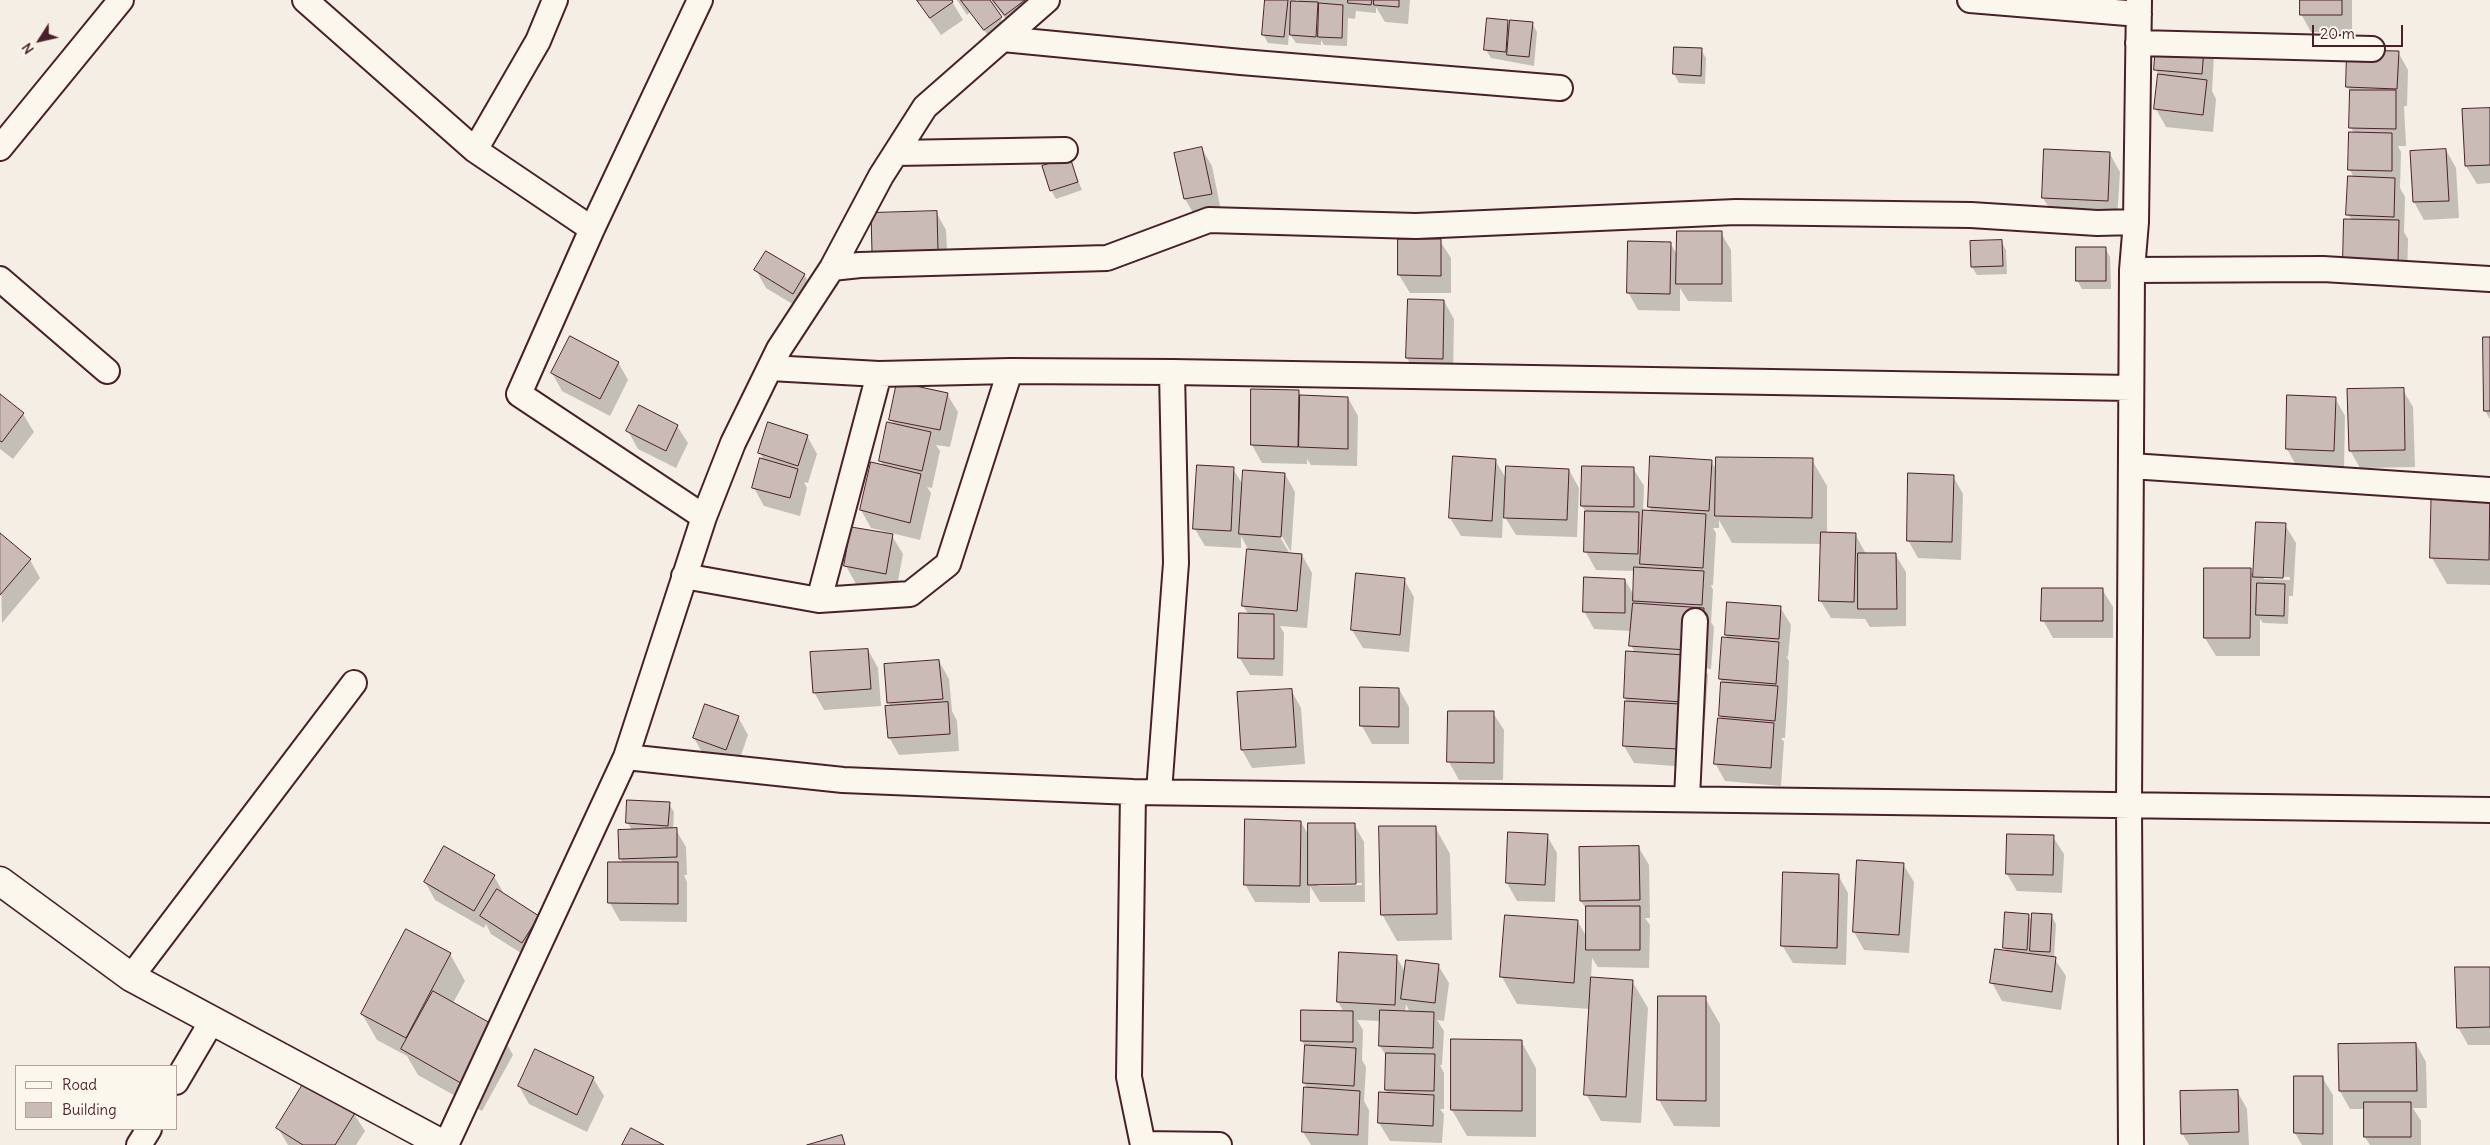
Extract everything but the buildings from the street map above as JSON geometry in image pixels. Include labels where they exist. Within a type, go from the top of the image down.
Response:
[{"type":"street","points":[[0,148],[122,0]]},
{"type":"street","points":[[305,0],[475,150],[592,229]]},
{"type":"street","points":[[475,150],[538,40],[555,0]]},
{"type":"street","points":[[700,0],[592,229],[518,394],[704,517]]},
{"type":"street","points":[[0,881],[131,977],[445,1145],[626,757],[704,517],[733,443],[779,349],[832,268],[880,176],[925,107],[1047,0]]},
{"type":"street","points":[[1970,0],[2139,7],[2136,222],[2132,270],[2131,388],[2129,806],[2131,1145]]},
{"type":"street","points":[[1003,39],[1241,62],[1374,71],[1560,88]]},
{"type":"street","points":[[2138,43],[2372,49]]},
{"type":"street","points":[[896,153],[1065,150]]},
{"type":"street","points":[[832,268],[860,265],[1108,258],[1209,220],[1416,226],[1736,212],[1971,215],[2097,223],[2136,222]]},
{"type":"street","points":[[2132,270],[2323,270],[2490,279]]},
{"type":"street","points":[[0,279],[107,371]]},
{"type":"street","points":[[770,368],[879,374],[1010,371],[1172,372],[2131,388]]},
{"type":"street","points":[[684,576],[819,600],[910,594],[948,564],[1010,371]]},
{"type":"street","points":[[1159,792],[1176,563],[1172,372]]},
{"type":"street","points":[[819,600],[879,374]]},
{"type":"street","points":[[2131,466],[2490,490]]},
{"type":"street","points":[[1687,800],[1695,621]]},
{"type":"street","points":[[131,977],[354,683]]},
{"type":"street","points":[[626,757],[843,780],[1133,792],[2490,810]]},
{"type":"street","points":[[1133,792],[1129,1077],[1143,1144],[1219,1145]]},
{"type":"street","points":[[178,1079],[212,1021]]},
{"type":"street","points":[[140,1145],[148,1130]]}]
